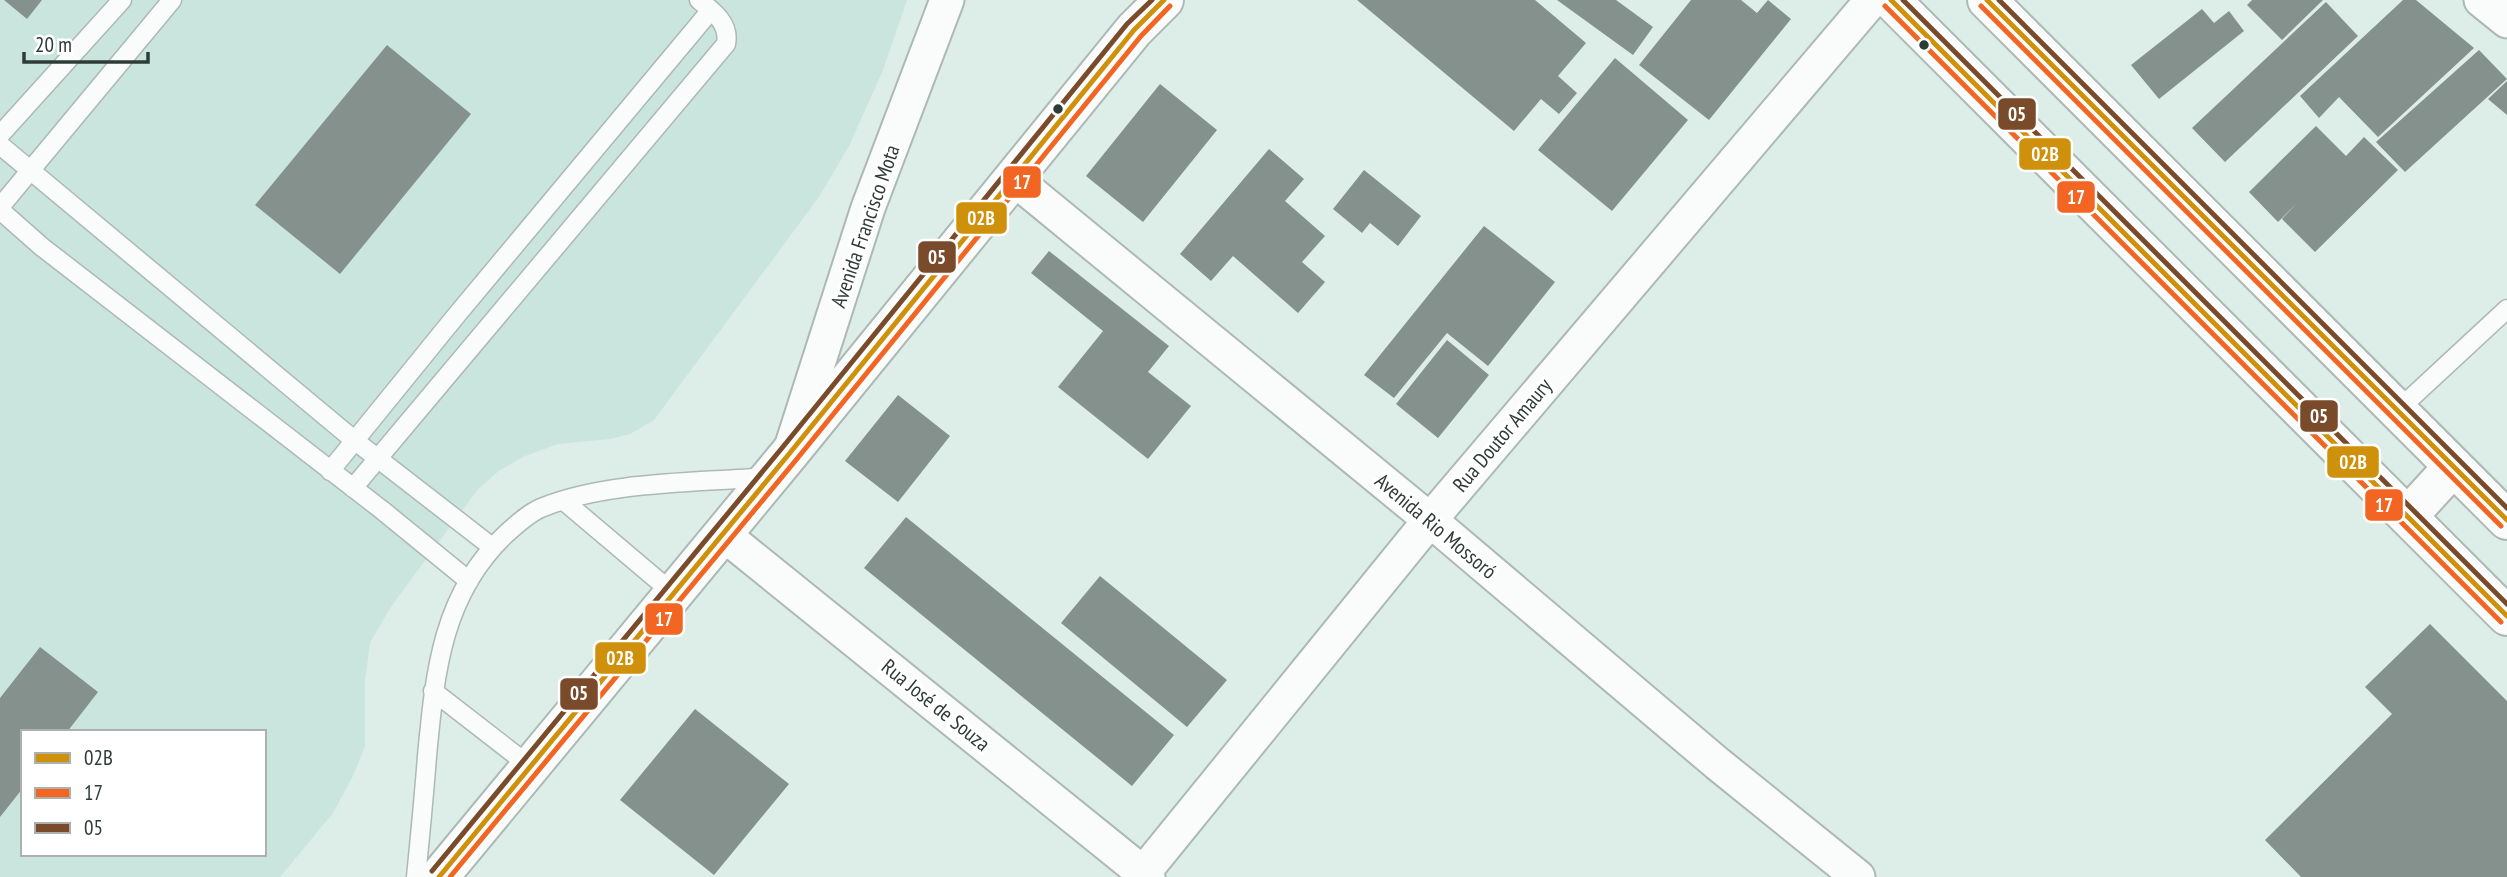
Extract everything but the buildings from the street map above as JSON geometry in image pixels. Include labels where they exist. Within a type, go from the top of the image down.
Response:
[{"type":"main road","name":"Avenida Francisco Mota","points":[[439,877],[780,465],[1143,15],[1164,0]]},
{"type":"main road","points":[[1891,0],[2507,616]]},
{"type":"main road","points":[[1987,0],[2507,520]]},
{"type":"main road","points":[[2408,516],[2453,467]]},
{"type":"street","name":"Avenida Francisco Mota","points":[[780,465],[868,208],[947,0]]},
{"type":"street","name":"Rua Doutor Amaury","points":[[1144,876],[1430,520],[1872,0]]},
{"type":"street","points":[[2481,0],[2507,21]]},
{"type":"street","name":"Avenida Rio Mossoró","points":[[1013,178],[1430,520],[1718,764],[1858,877]]},
{"type":"street","name":"Rua José de Souza","points":[[723,534],[1144,876]]},
{"type":"lane","points":[[0,135],[122,0]]},
{"type":"lane","points":[[172,0],[31,168],[0,209],[42,247],[353,488],[468,581]]},
{"type":"lane","points":[[330,471],[705,5],[723,23],[727,32],[726,44],[353,488]]},
{"type":"lane","points":[[0,145],[31,168],[354,440],[492,547]]},
{"type":"lane","points":[[2398,410],[2507,309]]},
{"type":"lane","points":[[455,317],[478,338]]},
{"type":"lane","points":[[416,877],[433,691],[445,633],[456,602],[492,547],[539,508],[583,495],[780,465]]},
{"type":"lane","points":[[564,501],[674,594]]},
{"type":"lane","points":[[433,691],[531,767]]},
{"type":"shaded area","points":[[0,0],[907,0],[883,70],[849,146],[819,197],[654,420],[630,434],[610,439],[558,444],[525,456],[500,470],[478,489],[390,608],[370,643],[365,680],[365,746],[353,776],[333,813],[280,877],[0,877]]},
{"type":"transit line","name":"05","points":[[432,871],[782,448],[1127,24],[1152,0]]},
{"type":"transit line","name":"02B","points":[[439,877],[789,454],[1134,30],[1164,0]]},
{"type":"transit line","name":"02B","points":[[1891,0],[2507,616]]},
{"type":"transit line","name":"05","points":[[1903,0],[2507,604]]},
{"type":"transit line","name":"02B","points":[[1987,0],[2507,520]]},
{"type":"transit line","name":"05","points":[[1999,0],[2507,508]]},
{"type":"transit line","name":"17","points":[[450,877],[796,460],[1141,36],[1170,6]]},
{"type":"transit line","name":"17","points":[[1885,6],[2501,622]]},
{"type":"transit line","name":"17","points":[[1981,6],[2501,526]]}]
